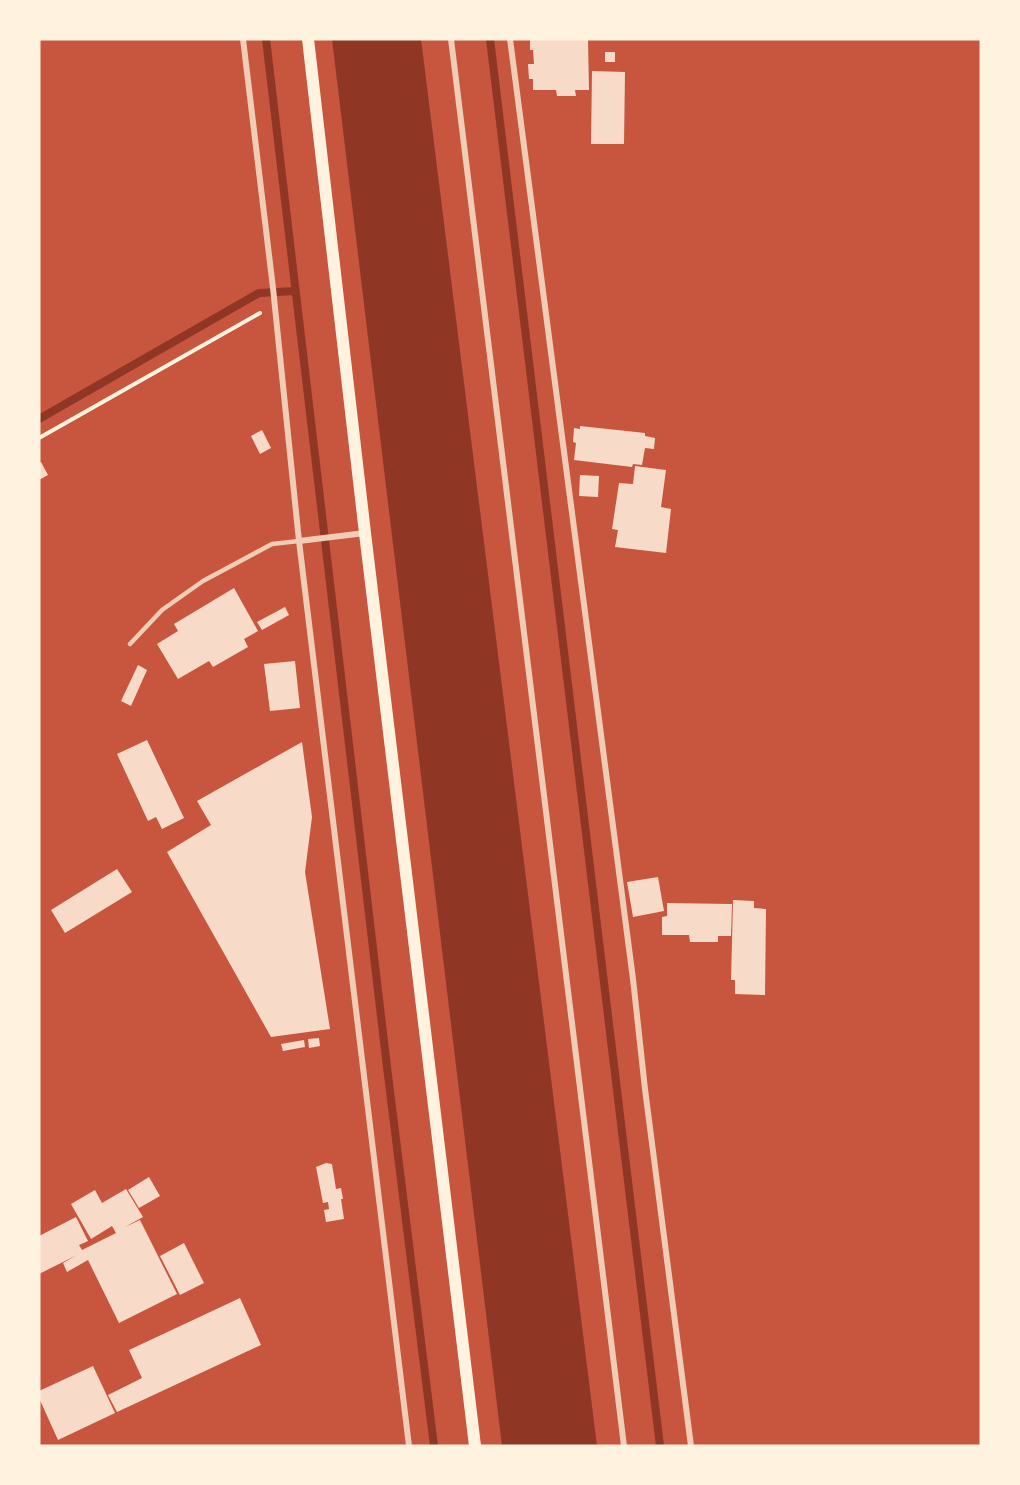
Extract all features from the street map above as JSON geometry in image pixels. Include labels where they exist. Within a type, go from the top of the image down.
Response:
[{"type":"main road","points":[[308,39],[364,533],[475,1446]]},
{"type":"street","points":[[243,39],[275,308],[299,541],[410,1446]]},
{"type":"street","points":[[452,39],[624,1446]]},
{"type":"street","points":[[510,39],[633,979],[691,1446]]},
{"type":"street","points":[[299,541],[364,533]]},
{"type":"lane","points":[[130,644],[162,610],[203,581],[272,544],[299,541]]},
{"type":"path","points":[[39,438],[262,311],[275,308]]},
{"type":"shaded area","points":[[332,39],[421,39],[597,1446],[502,1446]]},
{"type":"building","points":[[530,39],[588,39],[589,90],[575,90],[576,96],[557,96],[556,90],[533,90],[533,79],[529,79],[528,64],[534,64]]},
{"type":"building","points":[[605,52],[615,52],[615,62],[605,62]]},
{"type":"building","points":[[592,71],[625,72],[624,144],[591,144]]},
{"type":"building","points":[[580,426],[645,433],[645,436],[655,438],[654,449],[645,448],[642,465],[633,464],[632,467],[574,460],[576,443],[573,442],[574,428],[580,429]]},
{"type":"building","points":[[262,430],[271,448],[260,454],[251,436]]},
{"type":"building","points":[[41,462],[48,475],[39,480],[39,463]]},
{"type":"building","points":[[635,466],[666,470],[661,507],[671,509],[666,553],[615,547],[618,530],[612,529],[619,483],[633,484]]},
{"type":"building","points":[[580,475],[599,476],[598,497],[579,496]]},
{"type":"building","points":[[234,588],[258,631],[244,639],[248,647],[213,667],[209,661],[178,679],[157,644],[178,631],[174,624]]},
{"type":"building","points":[[285,607],[289,615],[262,630],[257,622]]},
{"type":"building","points":[[295,661],[300,708],[270,711],[264,664]]},
{"type":"building","points":[[138,665],[147,670],[131,706],[121,701]]},
{"type":"building","points":[[147,740],[184,818],[162,829],[156,817],[148,821],[117,754]]},
{"type":"building","points":[[302,742],[312,817],[305,872],[330,1029],[271,1037],[167,852],[211,825],[197,801]]},
{"type":"building","points":[[117,869],[132,892],[65,933],[51,910]]},
{"type":"building","points":[[658,877],[664,911],[633,917],[627,882]]},
{"type":"building","points":[[733,900],[754,901],[754,908],[766,909],[765,995],[735,994],[735,980],[731,980]]},
{"type":"building","points":[[667,903],[732,904],[731,936],[718,936],[718,942],[690,942],[689,935],[662,935],[662,917],[667,916]]},
{"type":"building","points":[[319,1038],[320,1046],[309,1048],[308,1039]]},
{"type":"building","points":[[304,1040],[305,1047],[283,1051],[281,1044]]},
{"type":"building","points":[[326,1163],[332,1164],[336,1189],[341,1188],[344,1219],[326,1222],[324,1210],[329,1209],[328,1202],[323,1203],[316,1167]]},
{"type":"building","points":[[149,1177],[160,1196],[139,1208],[128,1190]]},
{"type":"building","points":[[126,1189],[143,1217],[125,1227],[140,1220],[177,1294],[119,1323],[88,1260],[67,1272],[63,1263],[77,1255],[39,1274],[39,1236],[76,1217],[88,1241],[79,1245],[82,1250],[116,1233],[112,1226],[91,1239],[71,1204],[95,1190],[102,1203]]},
{"type":"building","points":[[184,1243],[204,1283],[180,1295],[160,1256]]},
{"type":"building","points":[[240,1298],[261,1345],[117,1412],[108,1395],[142,1378],[129,1350]]},
{"type":"building","points":[[93,1366],[115,1413],[58,1440],[39,1398],[39,1391]]},
{"type":"waterway","points":[[266,39],[434,1446]]},
{"type":"waterway","points":[[490,39],[660,1446]]},
{"type":"waterway","points":[[39,419],[259,293],[295,291]]}]
